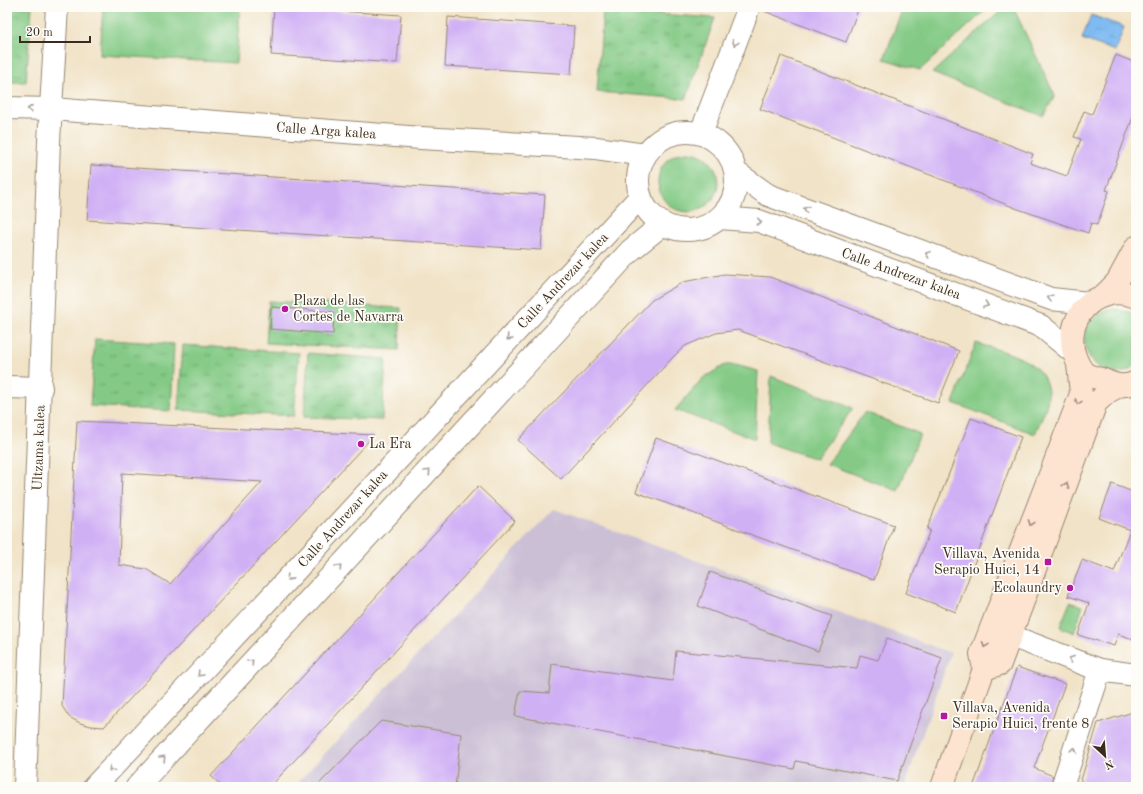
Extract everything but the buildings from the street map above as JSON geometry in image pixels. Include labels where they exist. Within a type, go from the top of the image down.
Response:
[{"type":"main road","points":[[942,787],[984,669],[981,654],[1081,394],[1076,358],[1071,338],[1074,325],[1080,313],[1117,282],[1136,247]]},
{"type":"main road","points":[[1096,299],[1116,292],[1136,297]]},
{"type":"main road","points":[[1076,358],[1086,374],[1127,384]]},
{"type":"main road","points":[[984,669],[1000,664],[1096,403],[1108,392],[1127,384]]},
{"type":"street","name":"Ultzama kalea","points":[[25,787],[49,141],[57,7]]},
{"type":"street","points":[[701,133],[749,7]]},
{"type":"street","name":"Calle Arga kalea","points":[[7,108],[52,109],[421,138],[596,148],[645,155]]},
{"type":"street","points":[[685,131],[701,133],[714,138],[724,147],[732,159],[737,172],[737,189],[731,205],[720,218],[707,226],[692,230],[677,229],[663,224],[653,216],[640,197],[638,182],[639,168],[645,155],[656,143],[669,135],[685,131]]},
{"type":"street","name":"Calle Andrezar kalea","points":[[737,172],[768,195],[1051,299],[1096,299]]},
{"type":"street","name":"Calle Andrezar kalea","points":[[94,787],[640,197]]},
{"type":"street","name":"Calle Andrezar kalea","points":[[720,218],[758,221],[1041,326],[1076,358]]},
{"type":"street","name":"Calle Andrezar kalea","points":[[137,787],[631,250],[663,224]]},
{"type":"street","points":[[7,387],[41,388]]},
{"type":"street","points":[[1011,636],[1100,670],[1136,675]]},
{"type":"street","points":[[1062,787],[1100,670]]},
{"type":"shaded area","points":[[554,509],[951,653],[904,787],[299,787],[300,780]]},
{"type":"green space","points":[[7,7],[32,7],[26,82],[7,82]]},
{"type":"green space","points":[[103,7],[240,7],[236,63],[100,55]]},
{"type":"green space","points":[[903,7],[989,7],[920,70],[884,59]]},
{"type":"green space","points":[[1005,7],[1013,7],[1055,96],[1043,116],[932,73]]},
{"type":"green space","points":[[603,10],[715,18],[686,99],[597,92]]},
{"type":"green space","points":[[688,152],[704,157],[709,161],[713,166],[718,182],[713,198],[709,203],[704,207],[688,212],[672,207],[667,203],[663,198],[658,182],[663,166],[667,161],[672,157]]},
{"type":"green space","points":[[269,301],[401,308],[399,350],[266,343]]},
{"type":"green space","points":[[1114,309],[1130,312],[1136,316],[1136,365],[1122,373],[1108,372],[1097,365],[1088,354],[1084,341],[1086,328],[1096,316]]},
{"type":"green space","points":[[95,339],[174,344],[171,411],[90,406]]},
{"type":"green space","points":[[976,343],[1022,359],[1033,365],[1041,373],[1046,383],[1048,401],[1035,434],[953,403]]},
{"type":"green space","points":[[183,345],[299,353],[294,416],[178,410]]},
{"type":"green space","points":[[308,353],[386,359],[382,420],[304,417]]},
{"type":"green space","points":[[725,365],[735,365],[758,371],[755,439],[675,410],[703,378]]},
{"type":"green space","points":[[771,376],[853,408],[816,459],[768,443]]},
{"type":"green space","points":[[865,412],[920,434],[898,491],[827,464]]},
{"type":"green space","points":[[1070,602],[1083,606],[1074,633],[1060,627]]},
{"type":"water","points":[[1091,15],[1124,27],[1115,51],[1082,39]]},
{"type":"place","name":"Plaza de las Cortes de Navarra","points":[[285,309]]},
{"type":"place","name":"La Era","points":[[361,444]]},
{"type":"place","name":"Villava, Avenida Serapio Huici, 14","points":[[1048,562]]},
{"type":"place","name":"Ecolaundry","points":[[1070,588]]},
{"type":"place","name":"Villava, Avenida Serapio Huici, frente 8","points":[[944,716]]}]
